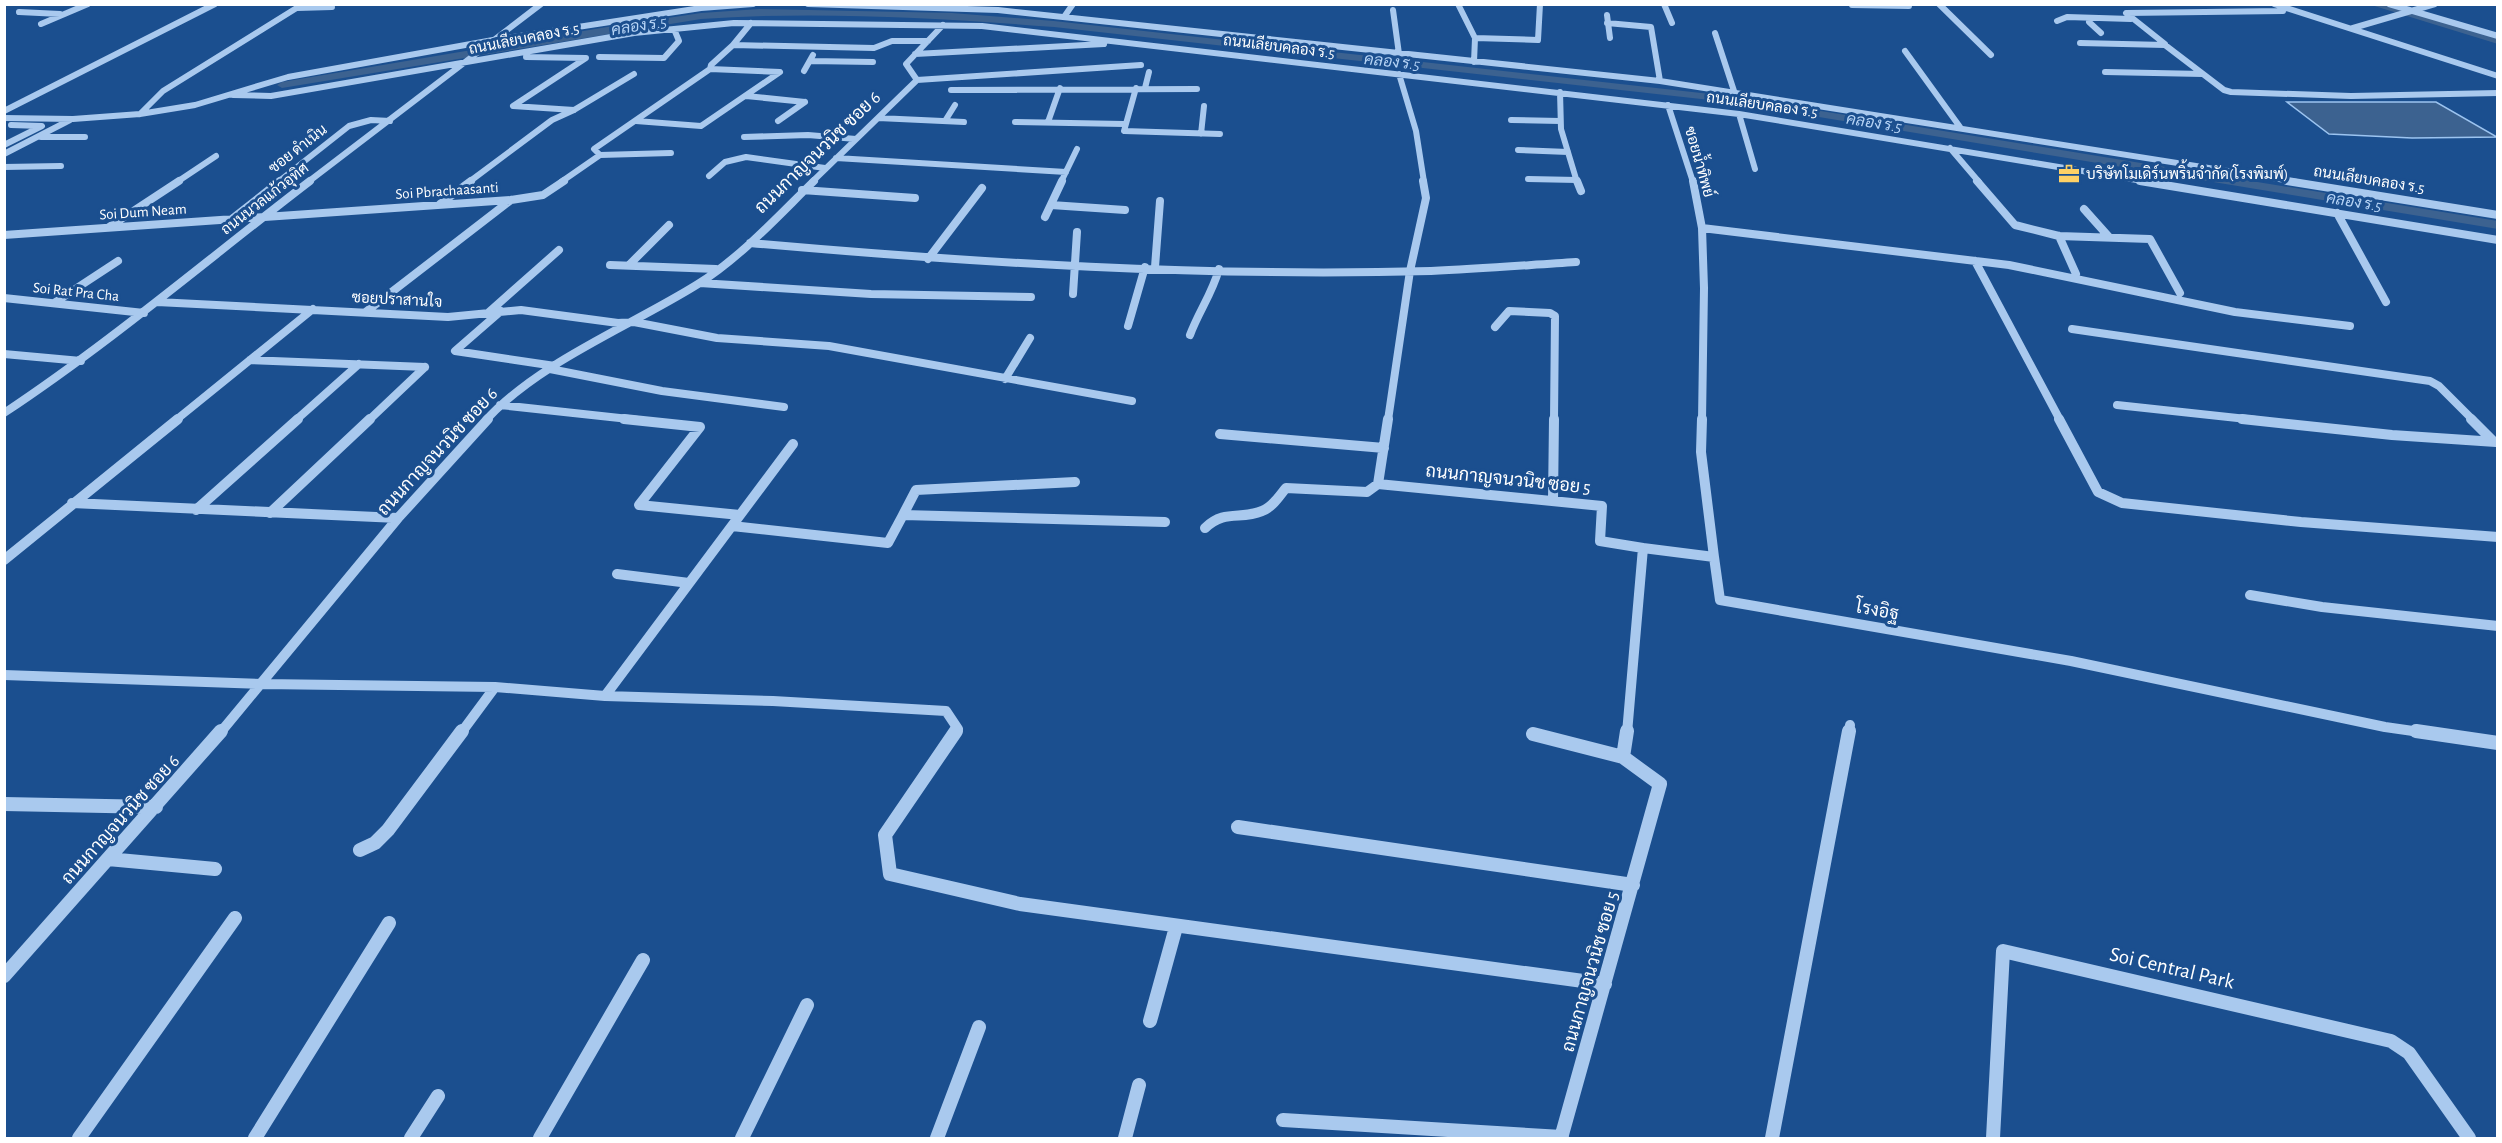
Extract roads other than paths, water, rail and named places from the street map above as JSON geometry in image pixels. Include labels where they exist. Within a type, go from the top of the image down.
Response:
[{"type":"street","points":[[41,24],[88,4]]},
{"type":"street","points":[[4,111],[215,4]]},
{"type":"street","name":"ถนนนวลแก้วอุทิศ","points":[[4,413],[81,361],[263,217],[542,4]]},
{"type":"street","name":"ถนนเลียบคลอง ร.5","points":[[232,95],[288,77],[493,40],[703,6],[753,4]]},
{"type":"street","name":"ถนนเลียบคลอง ร.5","points":[[808,4],[959,7],[1660,81],[1960,127],[2498,215]]},
{"type":"street","points":[[1064,17],[1073,4]]},
{"type":"street","points":[[1458,4],[1475,38],[1474,62]]},
{"type":"street","points":[[1475,38],[1538,40],[1540,4]]},
{"type":"street","points":[[1664,4],[1672,23]]},
{"type":"street","points":[[1940,4],[1991,55]]},
{"type":"street","points":[[2274,4],[2498,76]]},
{"type":"street","points":[[2389,4],[2498,36]]},
{"type":"street","points":[[2352,28],[2434,4]]},
{"type":"street","points":[[1851,5],[1909,6]]},
{"type":"street","points":[[1851,5],[1865,9]]},
{"type":"street","points":[[140,114],[163,91],[300,6],[332,7]]},
{"type":"street","points":[[703,6],[734,23]]},
{"type":"street","points":[[1394,10],[1399,54]]},
{"type":"street","points":[[2292,11],[2126,13],[2224,90],[2242,94],[2351,96],[2498,93]]},
{"type":"street","points":[[19,12],[65,14]]},
{"type":"street","points":[[1607,15],[1610,38]]},
{"type":"street","points":[[2057,21],[2067,17],[2087,20],[2132,19]]},
{"type":"street","points":[[2087,20],[2101,33]]},
{"type":"street","name":"ถนนเลียบคลอง ร.5","points":[[232,95],[272,96],[623,35],[734,23],[982,26],[1740,114],[2498,240]]},
{"type":"street","points":[[671,153],[600,155],[594,149],[710,69],[711,65],[733,45],[751,23]]},
{"type":"street","points":[[1607,23],[1651,27],[1660,81]]},
{"type":"street","points":[[942,25],[906,64],[917,80],[1141,65]]},
{"type":"street","points":[[599,57],[664,58],[679,41],[674,29]]},
{"type":"street","points":[[1715,33],[1734,91]]},
{"type":"street","points":[[733,45],[874,48],[892,41],[928,41]]},
{"type":"street","points":[[915,54],[1084,46],[1113,41]]},
{"type":"street","points":[[2080,43],[2166,45]]},
{"type":"street","points":[[804,71],[818,46]]},
{"type":"street","points":[[1905,51],[1960,127]]},
{"type":"street","points":[[500,57],[586,58],[513,106],[574,110]]},
{"type":"street","points":[[810,61],[873,62]]},
{"type":"street","points":[[636,121],[701,126],[780,72],[710,69]]},
{"type":"street","points":[[1145,88],[1149,72]]},
{"type":"street","points":[[2105,72],[2204,74]]},
{"type":"street","points":[[440,204],[552,120],[574,110],[633,74]]},
{"type":"street","points":[[1378,484],[1410,272],[1426,198],[1416,131],[1399,74]]},
{"type":"street","points":[[945,100],[954,79]]},
{"type":"street","name":"ถนนกาญจนวนิช ซอย 6","points":[[4,976],[156,807],[262,684],[398,518],[500,405],[553,368],[699,283],[750,243],[917,80]]},
{"type":"street","points":[[1048,122],[1060,88]]},
{"type":"street","points":[[1136,88],[1123,129],[1131,133],[1220,134]]},
{"type":"street","points":[[951,90],[1197,89]]},
{"type":"street","points":[[1560,92],[1558,104],[1560,122],[1581,191]]},
{"type":"street","points":[[4,118],[73,119],[140,114],[195,105],[232,95]]},
{"type":"street","points":[[746,96],[805,102],[778,121]]},
{"type":"street","points":[[945,121],[955,105]]},
{"type":"street","name":"ซอยน้ำทิพย์","points":[[1668,105],[1695,188],[1702,228],[1704,288],[1701,452],[1714,557]]},
{"type":"street","points":[[1201,134],[1204,106]]},
{"type":"street","points":[[1740,114],[1755,169]]},
{"type":"street","points":[[878,118],[964,122]]},
{"type":"street","points":[[4,154],[73,119]]},
{"type":"street","name":"ซอย ดำเนิน","points":[[231,219],[349,126],[371,120],[390,120]]},
{"type":"street","points":[[1511,120],[1560,122]]},
{"type":"street","points":[[1015,122],[1124,124]]},
{"type":"street","points":[[4,125],[42,126],[4,145]]},
{"type":"street","points":[[744,137],[808,135],[856,139]]},
{"type":"street","points":[[38,137],[85,137]]},
{"type":"street","points":[[1950,148],[2015,225],[2059,236],[2150,239],[2180,293]]},
{"type":"street","points":[[1045,217],[1077,149]]},
{"type":"street","points":[[1518,150],[1568,152]]},
{"type":"street","name":"Soi Pbrachaasanti","points":[[284,216],[512,200],[543,195],[600,155]]},
{"type":"street","points":[[108,228],[216,156]]},
{"type":"street","points":[[709,176],[725,160],[746,157],[825,168]]},
{"type":"street","points":[[836,158],[1066,172]]},
{"type":"street","points":[[4,167],[61,166]]},
{"type":"street","points":[[1528,178],[1577,180]]},
{"type":"street","points":[[928,259],[982,188]]},
{"type":"street","points":[[802,190],[915,198]]},
{"type":"street","points":[[367,311],[512,200]]},
{"type":"street","points":[[1155,267],[1160,201]]},
{"type":"street","points":[[1051,205],[1125,210]]},
{"type":"street","points":[[2084,209],[2109,237]]},
{"type":"street","points":[[2337,213],[2386,302]]},
{"type":"street","name":"Soi Dum Neam","points":[[4,235],[284,216]]},
{"type":"street","points":[[630,264],[669,225]]},
{"type":"street","points":[[1702,228],[1975,261],[2039,271],[2235,312],[2350,326]]},
{"type":"street","points":[[1073,294],[1077,232]]},
{"type":"street","points":[[2059,236],[2076,274]]},
{"type":"street","points":[[750,243],[928,259],[1075,266],[1410,272],[1575,262]]},
{"type":"street","points":[[489,312],[559,250]]},
{"type":"street","points":[[54,303],[118,261]]},
{"type":"street","points":[[1975,261],[2098,492],[2110,499],[2122,503],[2301,522],[2498,537]]},
{"type":"street","points":[[610,265],[716,269]]},
{"type":"street","points":[[1128,326],[1145,267]]},
{"type":"street","points":[[1190,335],[1198,313],[1213,291],[1219,269]]},
{"type":"street","points":[[699,283],[871,294],[1031,297]]},
{"type":"street","name":"Soi Rat Pra Cha","points":[[4,298],[144,313]]},
{"type":"street","name":"ซอยปราสานใจ","points":[[157,302],[448,316],[521,310],[618,323],[634,322],[717,338],[829,346],[1132,401]]},
{"type":"street","points":[[4,560],[313,309]]},
{"type":"street","points":[[501,311],[455,351],[553,368],[662,391],[784,407]]},
{"type":"street","points":[[1495,327],[1509,311],[1555,316],[1553,500]]},
{"type":"street","points":[[2072,329],[2430,381],[2439,386],[2496,442]]},
{"type":"street","points":[[1005,379],[1030,338]]},
{"type":"street","points":[[4,354],[81,361]]},
{"type":"street","points":[[250,360],[425,367],[270,513]]},
{"type":"street","points":[[196,510],[359,364]]},
{"type":"street","points":[[500,405],[700,427],[639,505],[740,515]]},
{"type":"street","points":[[2117,405],[2400,436],[2496,442]]},
{"type":"street","points":[[1220,434],[1384,448]]},
{"type":"street","points":[[605,696],[793,444]]},
{"type":"street","points":[[732,526],[888,543],[916,490],[1075,482]]},
{"type":"street","name":"ถนนกาญจนวนิช ซอย 5","points":[[1205,528],[1212,520],[1221,516],[1265,509],[1277,500],[1286,488],[1367,492],[1378,484],[1602,506],[1600,541],[1643,548]]},
{"type":"street","points":[[72,503],[398,518]]},
{"type":"street","points":[[903,515],[1165,522]]},
{"type":"street","points":[[1533,734],[1623,757],[1629,721],[1643,548],[1714,557]]},
{"type":"street","name":"โรงอิฐ","points":[[1714,557],[1720,600],[2071,661],[2385,727],[2498,742]]},
{"type":"street","points":[[617,574],[689,583]]},
{"type":"street","points":[[2250,595],[2322,607],[2498,627]]},
{"type":"street","points":[[4,675],[262,684],[495,687],[605,696],[773,701],[946,711],[958,729],[885,835],[890,874],[1020,904],[1605,984]]},
{"type":"street","points":[[360,850],[375,843],[388,830],[495,687]]},
{"type":"street","points":[[1772,1138],[1850,725]]},
{"type":"street","name":"ถนนกาญจนวนิช ซอย 5","points":[[1561,1138],[1660,784],[1623,757]]},
{"type":"street","points":[[4,804],[156,807]]},
{"type":"street","points":[[1238,827],[1633,885]]},
{"type":"street","points":[[108,858],[215,869]]},
{"type":"street","points":[[79,1138],[236,918]]},
{"type":"street","points":[[255,1138],[389,923]]},
{"type":"street","points":[[1150,1021],[1176,927]]},
{"type":"street","name":"Soi Central Park","points":[[1993,1138],[2003,951],[2391,1041],[2409,1053],[2469,1138]]},
{"type":"street","points":[[540,1138],[643,960]]},
{"type":"street","points":[[742,1138],[807,1005]]},
{"type":"street","points":[[937,1138],[979,1027]]},
{"type":"street","points":[[1125,1138],[1139,1085]]},
{"type":"street","points":[[411,1138],[438,1096]]},
{"type":"street","points":[[1283,1120],[1561,1138]]},
{"type":"water","points":[[2287,102],[2436,102],[2497,137],[2412,138],[2329,134]]},
{"type":"waterway","points":[[2372,4],[2498,41]]},
{"type":"waterway","name":"คลอง ร.5","points":[[282,85],[701,16],[759,12],[952,16],[1054,24],[1728,99],[2498,225]]},
{"type":"place","name":"บริษัทโมเดิร์นพริ้นจำกัด(โรงพิมพ์)","points":[[2069,174]]}]
